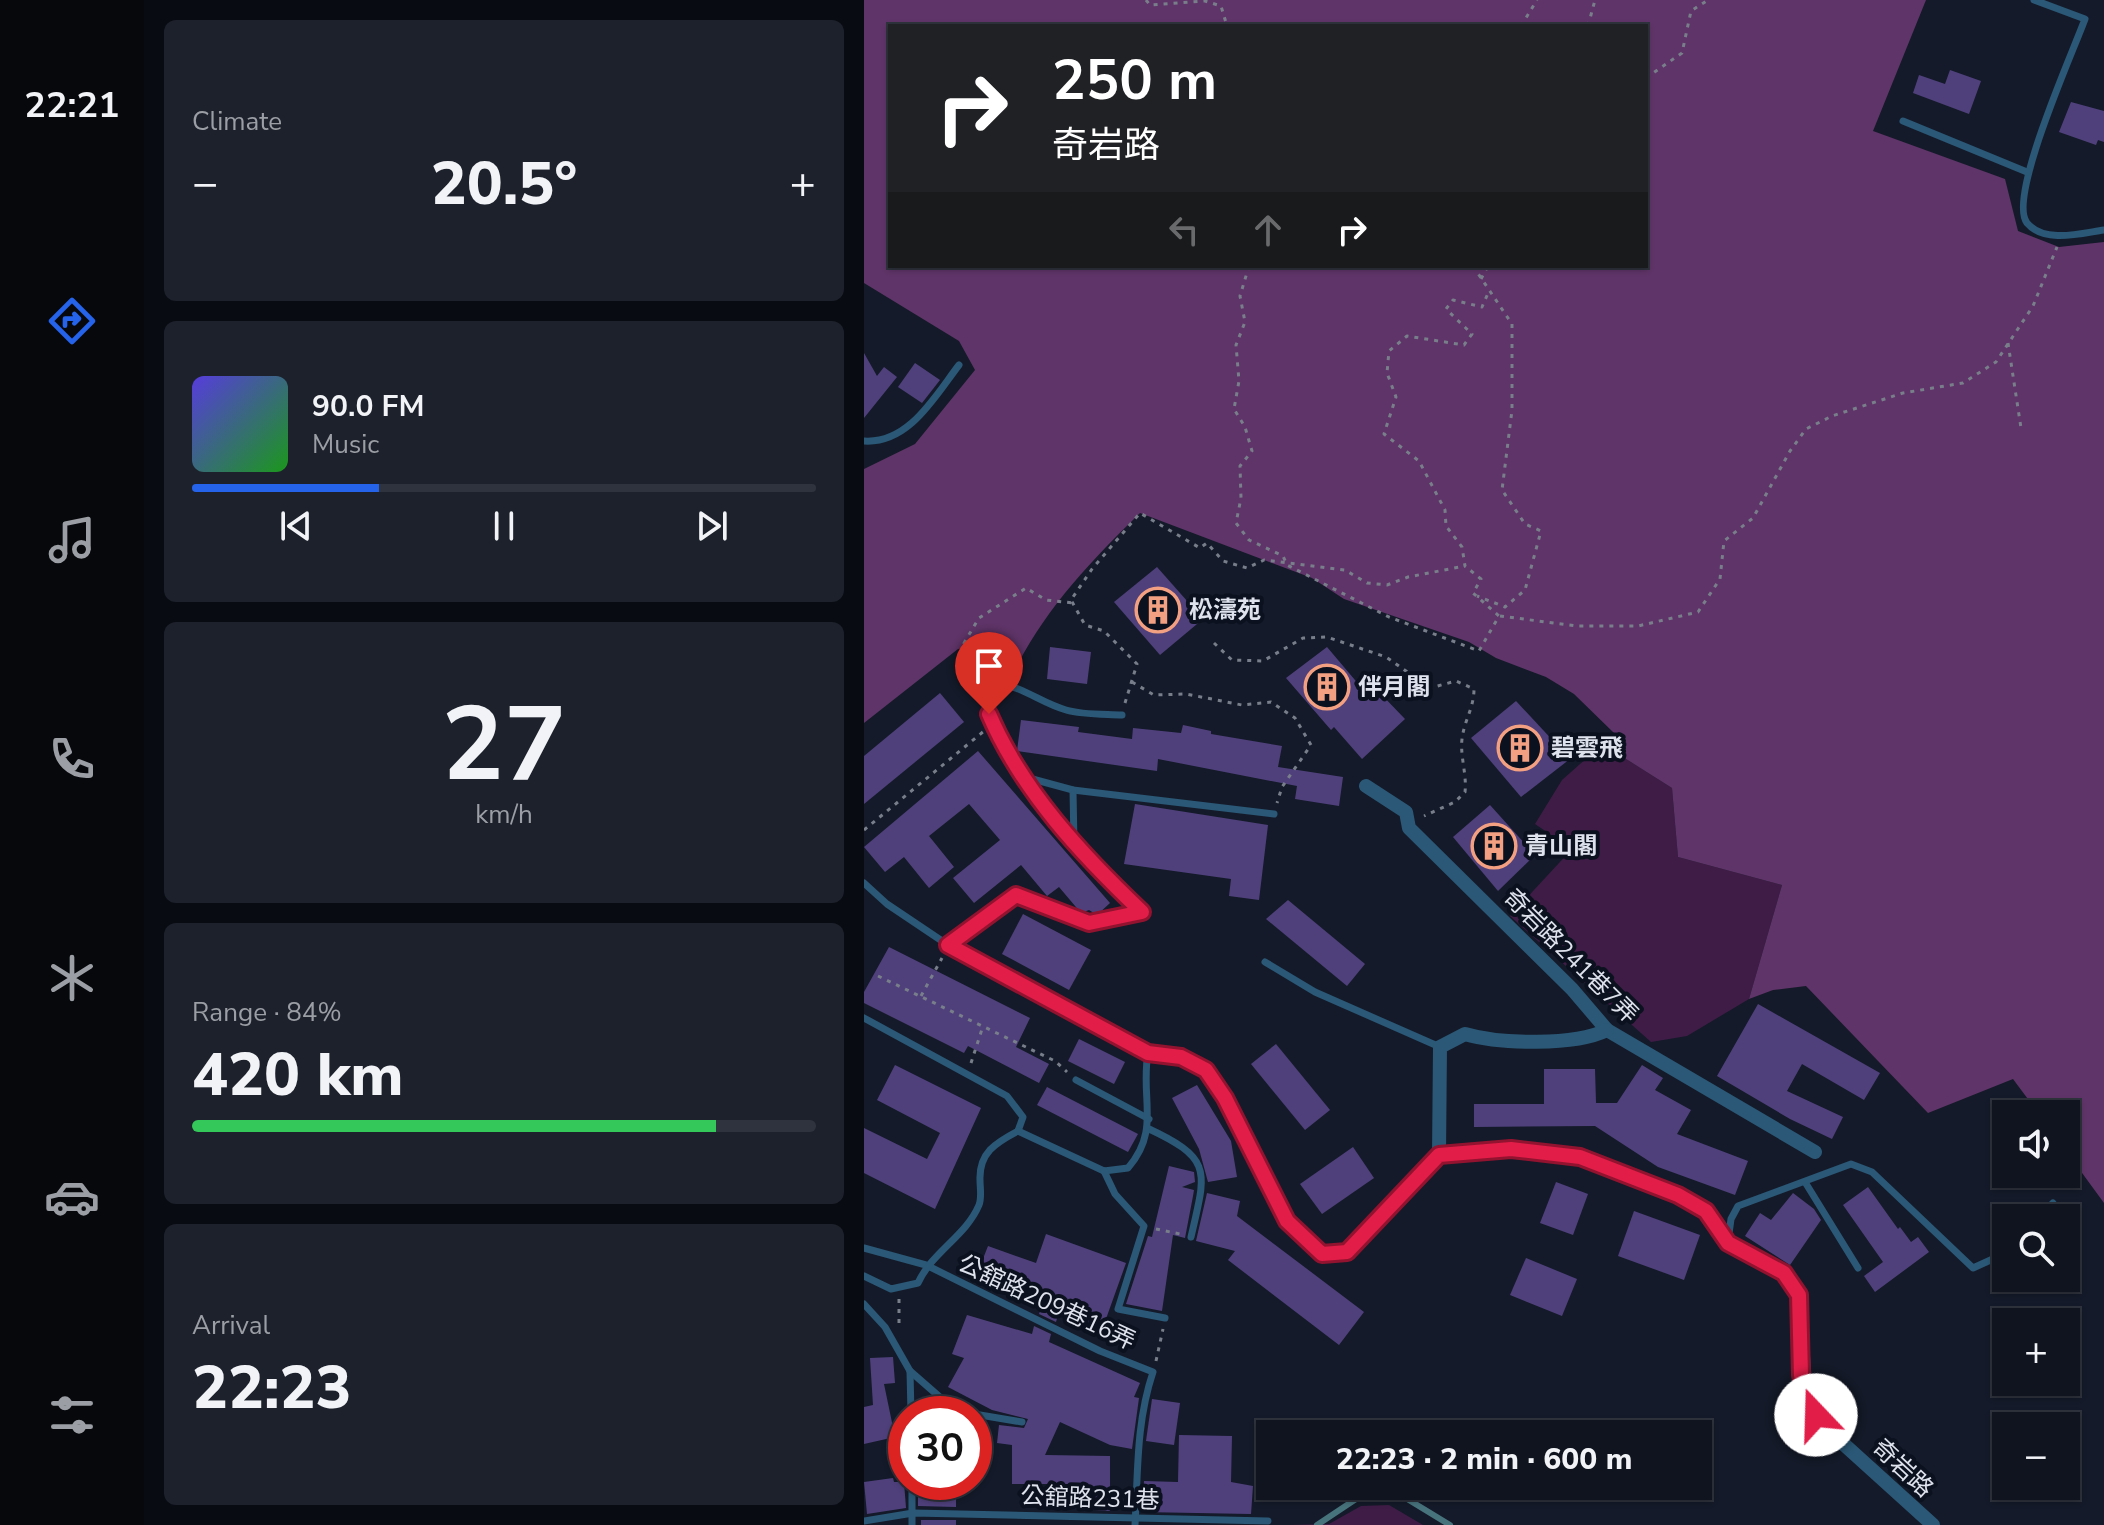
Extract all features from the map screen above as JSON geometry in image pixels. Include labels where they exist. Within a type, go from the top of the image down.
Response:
[{"type":"street","name":"奇岩路241巷7弄","points":[[1366,786],[1406,812],[1409,828],[1572,989],[1607,1030],[1815,1152]]},
{"type":"street","points":[[945,951],[1148,1053],[1181,1057],[1206,1070],[1225,1098],[1287,1221],[1322,1254],[1347,1252],[1439,1155],[1440,1047],[1465,1034],[1489,1041],[1591,1038],[1607,1030]]},
{"type":"street","name":"奇岩路","points":[[1439,1155],[1511,1149],[1580,1157],[1678,1195],[1706,1211],[1728,1243],[1784,1273],[1799,1295],[1806,1400],[1827,1429],[1933,1525]]},
{"type":"lane","points":[[2034,0],[2085,19],[2027,172],[2023,215],[2028,224],[2042,232],[2061,236],[2104,230]]},
{"type":"lane","points":[[1903,121],[2027,172]]},
{"type":"lane","points":[[864,441],[894,436],[921,415],[959,365]]},
{"type":"lane","points":[[864,883],[945,951],[1016,895],[1089,923],[1142,912],[1074,846],[1025,777],[993,724],[988,693],[996,683],[1016,686],[1041,701],[1069,711],[1122,715]]},
{"type":"lane","points":[[1025,777],[1073,790],[1274,814]]},
{"type":"lane","points":[[1073,790],[1074,846]]},
{"type":"lane","points":[[1265,962],[1315,992],[1440,1047]]},
{"type":"lane","points":[[864,1018],[1007,1096],[1023,1117],[1018,1131],[992,1145],[979,1165],[980,1202],[968,1224],[926,1265],[918,1283],[891,1289],[864,1276]]},
{"type":"lane","points":[[1018,1131],[1104,1171],[1128,1168],[1142,1151],[1148,1124],[1143,1079],[1148,1053]]},
{"type":"lane","points":[[1076,1080],[1182,1144],[1199,1163],[1202,1187],[1191,1237]]},
{"type":"lane","points":[[1728,1243],[1731,1219],[1738,1206],[1851,1164],[1872,1172],[1973,1268],[1992,1259]]},
{"type":"lane","points":[[1104,1171],[1115,1194],[1144,1226],[1118,1309],[1165,1318]]},
{"type":"lane","points":[[1805,1182],[1858,1268]]},
{"type":"lane","name":"公舘路209巷16弄","points":[[864,1248],[926,1265],[1100,1351],[1153,1372],[1143,1402],[1135,1458],[1135,1522]]},
{"type":"lane","points":[[864,1304],[885,1327],[910,1371],[939,1396]]},
{"type":"lane","points":[[910,1371],[911,1396]]},
{"type":"lane","points":[[992,1417],[1022,1422]]},
{"type":"lane","points":[[912,1525],[913,1500]]},
{"type":"lane","name":"公舘路231巷","points":[[864,1521],[913,1513],[1135,1522],[1268,1521]]},
{"type":"path","points":[[1146,0],[1150,5],[1205,1],[1221,6],[1226,24]]},
{"type":"path","points":[[1522,24],[1537,0]]},
{"type":"path","points":[[1589,24],[1595,0]]},
{"type":"path","points":[[1648,77],[1682,53],[1691,11],[1708,0]]},
{"type":"path","points":[[1489,291],[1482,307],[1453,300],[1446,309],[1472,334],[1464,345],[1407,336],[1389,351],[1387,373],[1396,397],[1384,434],[1419,461],[1445,510],[1446,526],[1462,547],[1465,566],[1481,579],[1473,593],[1498,616],[1577,626],[1638,626],[1698,612],[1720,579],[1724,541],[1753,518],[1790,451],[1806,429],[1832,416],[1903,393],[1963,383],[1996,362],[2033,306],[2061,236]]},
{"type":"path","points":[[1248,268],[1240,296],[1245,322],[1236,345],[1239,381],[1234,409],[1245,427],[1252,451],[1240,466],[1241,498],[1236,523],[1249,540],[1283,556],[1287,565],[1389,617],[1479,651],[1498,616]]},
{"type":"path","points":[[1474,268],[1512,324],[1512,410],[1502,490],[1525,524],[1541,531],[1525,590],[1505,607],[1475,595]]},
{"type":"path","points":[[1481,279],[1487,268]]},
{"type":"path","points":[[2008,343],[2021,428]]},
{"type":"path","points":[[1073,603],[1092,569],[1140,513],[1200,548],[1207,543],[1223,561],[1247,568],[1264,560],[1345,570],[1367,583],[1387,585],[1408,577],[1465,566]]},
{"type":"path","points":[[992,688],[964,643],[979,618],[1026,588],[1046,600],[1073,603]]},
{"type":"path","points":[[1073,603],[1085,625],[1104,631],[1137,664],[1122,715]]},
{"type":"path","points":[[1214,643],[1232,660],[1263,661],[1303,638],[1327,637],[1386,657],[1430,688],[1456,681],[1474,689],[1474,705],[1464,724],[1461,746],[1465,792],[1455,802],[1432,810],[1409,828]]},
{"type":"path","points":[[1132,682],[1154,695],[1186,694],[1242,705],[1271,702],[1295,718],[1311,745],[1282,787],[1274,814]]},
{"type":"path","points":[[864,830],[993,724]]},
{"type":"path","points":[[921,996],[945,951]]},
{"type":"path","points":[[878,976],[1055,1061],[1076,1080]]},
{"type":"path","points":[[982,1069],[969,1062],[983,1026]]},
{"type":"path","points":[[1144,1226],[1191,1237]]},
{"type":"path","points":[[898,1351],[899,1287]]},
{"type":"path","points":[[1158,1353],[1165,1318]]},
{"type":"shaded area","points":[[864,0],[1926,0],[1873,131],[2005,179],[2018,231],[2059,247],[2104,242],[2104,1203],[2080,1170],[2080,1100],[2029,1100],[2013,1079],[1928,1113],[1806,986],[1773,990],[1749,999],[1782,885],[1678,857],[1672,788],[1615,752],[1597,749],[1614,733],[1574,694],[1546,677],[1496,658],[1469,642],[1344,599],[1312,578],[1140,513],[1073,584],[1043,622],[1018,664],[992,645],[958,649],[864,723],[864,469],[915,444],[975,370],[959,341],[864,283]]},
{"type":"shaded area","points":[[1597,749],[1615,752],[1672,788],[1678,857],[1782,885],[1749,999],[1687,1036],[1651,1042],[1510,916],[1572,849],[1535,824],[1562,780]]},
{"type":"shaded area","points":[[1389,1505],[1423,1525],[1288,1525],[1329,1524],[1361,1506]]},
{"type":"building","points":[[1950,70],[1981,81],[1969,114],[1913,93],[1919,75],[1945,84]]},
{"type":"building","points":[[2071,102],[2104,111],[2104,142],[2098,140],[2096,145],[2059,132]]},
{"type":"building","points":[[864,353],[877,376],[884,367],[897,377],[864,418]]},
{"type":"building","points":[[915,363],[940,380],[922,403],[898,387]]},
{"type":"building","name":"松濤苑","points":[[1157,567],[1203,619],[1160,655],[1114,602]]},
{"type":"building","points":[[1050,647],[1091,652],[1087,684],[1047,679]]},
{"type":"building","points":[[1327,647],[1371,699],[1379,692],[1405,719],[1362,759],[1334,727],[1331,730],[1286,678]]},
{"type":"building","points":[[940,693],[964,722],[864,804],[864,756]]},
{"type":"building","name":"碧雲飛","points":[[1516,701],[1570,759],[1521,797],[1471,738]]},
{"type":"building","points":[[1021,720],[1079,727],[1078,732],[1132,739],[1133,728],[1181,733],[1183,725],[1211,731],[1211,734],[1282,746],[1278,767],[1343,777],[1339,806],[1295,799],[1297,786],[1158,759],[1157,771],[1017,751]]},
{"type":"building","points":[[978,751],[1110,903],[1097,915],[1089,910],[1081,913],[1059,887],[1047,896],[1021,865],[974,903],[953,878],[1000,840],[969,804],[929,836],[954,867],[929,888],[904,857],[885,872],[864,847]]},
{"type":"building","points":[[1135,804],[1268,825],[1259,900],[1229,896],[1231,879],[1124,864]]},
{"type":"building","name":"青山閣","points":[[1490,805],[1535,855],[1498,891],[1453,837]]},
{"type":"building","points":[[1288,900],[1365,964],[1347,986],[1266,919]]},
{"type":"building","points":[[1023,914],[1091,950],[1069,990],[1002,954]]},
{"type":"building","points":[[889,947],[1030,1018],[1016,1047],[1049,1064],[1039,1083],[968,1046],[964,1053],[864,1003],[864,992]]},
{"type":"building","points":[[1758,1004],[1880,1073],[1864,1100],[1802,1064],[1787,1091],[1843,1117],[1832,1139],[1790,1119],[1717,1076]]},
{"type":"building","points":[[1079,1039],[1125,1062],[1114,1084],[1068,1061]]},
{"type":"building","points":[[1276,1044],[1330,1110],[1305,1130],[1251,1064]]},
{"type":"building","points":[[895,1065],[981,1108],[935,1209],[864,1173],[864,1128],[927,1159],[940,1133],[877,1100]]},
{"type":"building","points":[[1642,1065],[1663,1078],[1655,1090],[1691,1110],[1677,1134],[1748,1161],[1735,1195],[1658,1167],[1595,1126],[1474,1127],[1474,1104],[1544,1104],[1544,1069],[1595,1069],[1596,1103],[1617,1103]]},
{"type":"building","points":[[1197,1085],[1231,1141],[1237,1177],[1208,1182],[1199,1149],[1172,1098]]},
{"type":"building","points":[[1047,1087],[1138,1134],[1128,1152],[1037,1105]]},
{"type":"building","points":[[1353,1147],[1374,1178],[1322,1214],[1300,1184]]},
{"type":"building","points":[[1169,1166],[1194,1172],[1195,1182],[1182,1187],[1194,1190],[1185,1238],[1173,1235],[1162,1311],[1126,1304],[1148,1236],[1152,1237]]},
{"type":"building","points":[[1556,1182],[1588,1194],[1573,1235],[1540,1223]]},
{"type":"building","points":[[1868,1187],[1898,1229],[1900,1227],[1911,1242],[1918,1237],[1929,1252],[1875,1292],[1864,1276],[1883,1262],[1843,1205]]},
{"type":"building","points":[[1207,1193],[1240,1201],[1237,1216],[1364,1312],[1339,1345],[1228,1260],[1235,1251],[1196,1241]]},
{"type":"building","points":[[1793,1193],[1814,1209],[1821,1220],[1790,1265],[1745,1236],[1760,1213],[1771,1220]]},
{"type":"building","points":[[1634,1211],[1700,1235],[1684,1280],[1618,1256]]},
{"type":"building","points":[[1046,1234],[1126,1263],[1102,1330],[1058,1315],[1056,1322],[1039,1314],[1046,1294],[979,1269],[988,1246],[1036,1263]]},
{"type":"building","points":[[1526,1258],[1577,1279],[1562,1316],[1510,1295]]},
{"type":"building","points":[[967,1315],[1032,1334],[1034,1326],[1051,1334],[1049,1342],[1140,1383],[1134,1397],[1139,1398],[1132,1449],[1110,1445],[1060,1422],[1045,1455],[1110,1456],[1110,1511],[1050,1507],[1053,1484],[1012,1484],[1012,1445],[997,1443],[999,1425],[1024,1428],[1028,1419],[992,1410],[992,1396],[965,1396],[948,1387],[964,1358],[952,1354]]},
{"type":"building","points":[[893,1357],[895,1383],[884,1384],[888,1403],[888,1439],[864,1444],[864,1407],[873,1405],[870,1358]]},
{"type":"building","points":[[1152,1399],[1180,1403],[1174,1445],[1146,1441]]},
{"type":"building","points":[[1179,1435],[1232,1436],[1231,1482],[1253,1486],[1251,1514],[1142,1512],[1144,1481],[1178,1482]]},
{"type":"building","points":[[888,1479],[888,1500],[905,1500],[906,1508],[867,1514],[864,1482]]},
{"type":"building","points":[[918,1500],[956,1500],[956,1507],[918,1506]]},
{"type":"building","points":[[921,1520],[956,1520],[956,1525],[921,1525]]},
{"type":"waterway","points":[[1317,1525],[1362,1495],[1404,1497],[1450,1525]]},
{"type":"place","name":"松濤苑","points":[[1158,610]]},
{"type":"place","name":"伴月閣","points":[[1327,687]]},
{"type":"place","name":"碧雲飛","points":[[1520,748]]},
{"type":"place","name":"青山閣","points":[[1494,846]]},
{"type":"route","points":[[989,714],[1025,777],[1074,846],[1142,912],[1107,922],[1089,923],[1016,895],[948,945],[1148,1053],[1181,1057],[1206,1070],[1225,1098],[1287,1221],[1322,1254],[1347,1252],[1439,1155],[1511,1149],[1580,1157],[1678,1195],[1706,1211],[1728,1243],[1784,1273],[1799,1295],[1803,1337],[1801,1375],[1806,1400],[1816,1415]]}]
